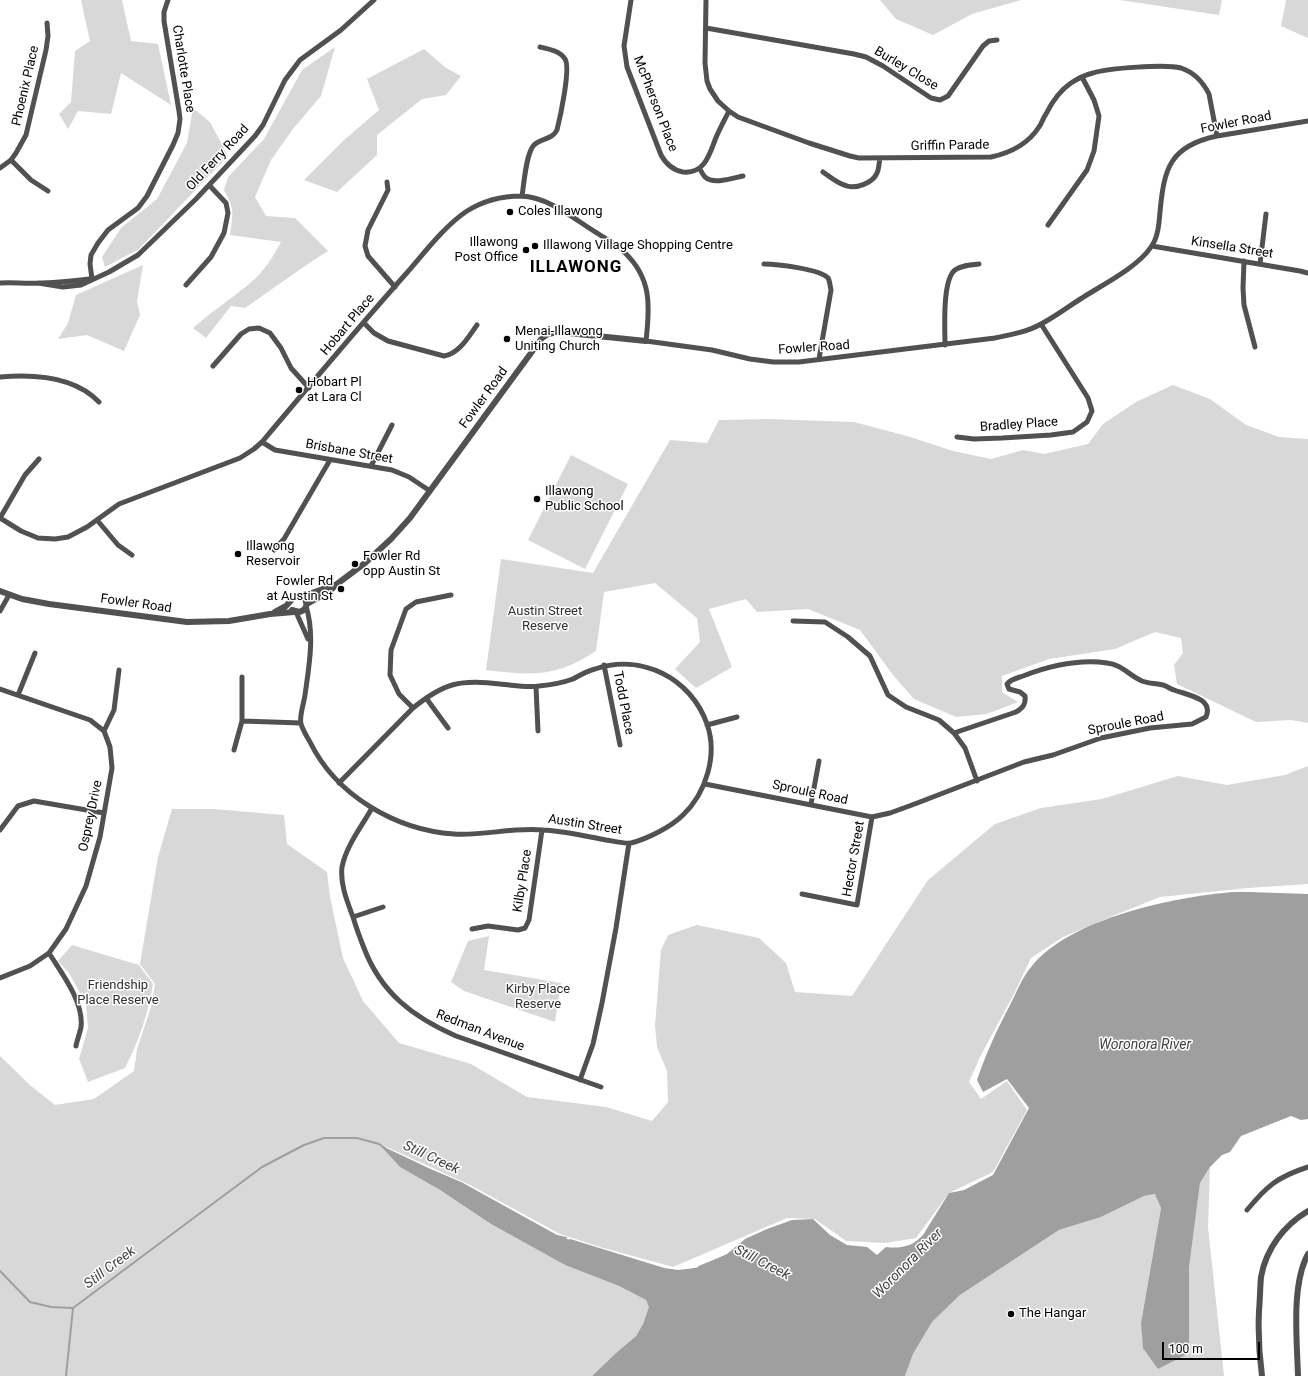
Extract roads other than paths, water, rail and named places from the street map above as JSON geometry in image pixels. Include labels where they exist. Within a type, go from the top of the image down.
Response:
[{"type":"street","name":"Charlotte Place","points":[[92,279],[90,259],[94,249],[108,230],[133,212],[142,203],[164,164],[178,133],[180,115],[164,21],[164,12],[168,0]]},
{"type":"street","name":"Old Ferry Road","points":[[0,282],[38,283],[70,287],[81,285],[109,272],[138,255],[209,185],[260,130],[285,80],[300,60],[341,30],[374,0]]},
{"type":"street","name":"McPherson Place","points":[[631,0],[624,46],[625,59],[661,155],[668,164],[678,171],[687,172],[700,169]]},
{"type":"street","name":"Griffin Parade","points":[[706,0],[705,63],[707,81],[714,96],[728,111],[746,121],[850,156],[880,158],[991,157],[1006,153],[1018,147],[1031,136],[1039,127],[1056,96],[1071,83],[1082,77],[1102,71],[1154,66],[1173,66],[1188,71],[1203,84],[1209,94],[1217,136]]},
{"type":"street","name":"Phoenix Place","points":[[0,168],[11,160],[21,147],[28,130],[46,50],[48,36],[47,23]]},
{"type":"street","name":"Burley Close","points":[[706,28],[860,55],[883,66],[931,98],[940,100],[948,96],[983,46],[988,42],[997,40]]},
{"type":"street","points":[[522,196],[530,150],[536,143],[552,136],[557,130],[566,77],[567,67],[565,59],[556,51],[540,46]]},
{"type":"street","points":[[1048,225],[1087,170],[1094,151],[1099,116],[1094,100],[1082,77]]},
{"type":"street","points":[[728,111],[711,154],[700,169],[706,178],[710,180],[742,176]]},
{"type":"street","name":"Fowler Road","points":[[307,605],[330,591],[391,540],[410,518],[536,344],[544,336],[551,333],[562,332],[706,348],[750,359],[773,362],[799,362],[1013,335],[1041,324],[1135,264],[1152,246],[1159,222],[1164,180],[1171,162],[1188,145],[1206,138],[1308,121]]},
{"type":"street","points":[[822,172],[847,186],[857,186],[868,182],[875,177],[880,158]]},
{"type":"street","points":[[11,160],[31,180],[48,191]]},
{"type":"street","points":[[386,182],[388,190],[368,230],[365,246],[368,256],[395,287]]},
{"type":"street","points":[[186,284],[211,257],[224,233],[228,213],[226,203],[209,185]]},
{"type":"street","name":"Hobart Place","points":[[0,518],[27,534],[38,538],[61,538],[75,534],[124,502],[244,456],[262,442],[448,227],[461,215],[488,201],[505,197],[522,196],[535,198],[551,205],[624,251],[642,275],[648,295],[649,314],[646,341]]},
{"type":"street","points":[[1260,264],[1266,214]]},
{"type":"street","name":"Kinsella Street","points":[[1152,246],[1308,273]]},
{"type":"street","points":[[1244,261],[1244,305],[1255,347]]},
{"type":"street","points":[[764,264],[777,264],[820,272],[827,277],[830,282],[831,290],[819,359]]},
{"type":"street","points":[[945,344],[945,306],[950,275],[962,266],[979,264]]},
{"type":"street","points":[[364,323],[374,333],[388,341],[444,356],[451,355],[458,350],[477,325]]},
{"type":"street","name":"Bradley Place","points":[[957,437],[974,439],[1051,435],[1073,432],[1087,422],[1092,411],[1088,398],[1041,324]]},
{"type":"street","points":[[213,366],[242,334],[259,328],[270,333],[281,348],[291,368],[309,388]]},
{"type":"street","points":[[0,377],[34,376],[62,381],[82,388],[90,393],[99,402]]},
{"type":"street","points":[[371,466],[392,425]]},
{"type":"street","name":"Brisbane Street","points":[[262,442],[275,450],[371,466],[404,474],[430,491]]},
{"type":"street","points":[[0,518],[25,475],[39,459]]},
{"type":"street","points":[[274,550],[284,539],[330,460]]},
{"type":"street","points":[[97,520],[118,545],[132,555]]},
{"type":"street","name":"Fowler Road","points":[[300,596],[337,584]]},
{"type":"street","points":[[0,611],[3,594]]},
{"type":"street","name":"Fowler Road","points":[[3,594],[34,602],[176,621],[217,622],[295,612]]},
{"type":"street","points":[[413,708],[399,694],[390,675],[391,650],[406,609],[416,602],[451,595]]},
{"type":"street","points":[[242,720],[301,723],[310,655],[310,642],[310,624],[305,599],[300,596],[294,597],[291,600],[290,607],[301,621],[310,642]]},
{"type":"street","name":"Fowler Road","points":[[270,614],[284,608],[291,600]]},
{"type":"street","points":[[295,612],[302,611],[307,605]]},
{"type":"street","points":[[793,621],[824,622],[848,637],[870,656],[888,696],[906,707],[939,720],[954,733],[965,748],[977,781]]},
{"type":"street","points":[[18,695],[35,653]]},
{"type":"street","name":"Sproule Road","points":[[705,784],[872,817],[912,806],[1024,762],[1053,755],[1101,738],[1150,728],[1192,724],[1206,718],[1208,708],[1206,704],[1196,698],[1173,690],[1165,685],[1144,682],[1115,664],[1094,662],[1055,666],[1038,670],[1011,680],[1007,684],[1009,689],[1020,692],[1025,696],[1023,708],[1016,712],[954,733]]},
{"type":"street","name":"Austin Street","points":[[301,723],[316,755],[339,783],[372,808],[401,822],[425,830],[454,834],[542,830],[629,843],[658,832],[683,815],[694,802],[705,784],[710,753],[707,725],[702,713],[694,701],[675,680],[646,667],[624,664],[604,665],[571,679],[536,687],[467,682],[441,689],[413,708],[339,783]]},
{"type":"street","name":"Todd Place","points":[[604,665],[620,745]]},
{"type":"street","points":[[0,689],[90,720],[104,730],[114,710],[119,670]]},
{"type":"street","points":[[234,750],[242,720],[242,678]]},
{"type":"street","points":[[536,687],[538,731]]},
{"type":"street","points":[[426,698],[448,728]]},
{"type":"street","points":[[707,725],[737,717]]},
{"type":"street","name":"Osprey Drive","points":[[0,978],[30,966],[49,953],[66,929],[86,886],[100,837],[112,768],[110,747],[104,730]]},
{"type":"street","points":[[811,804],[819,761]]},
{"type":"street","points":[[0,830],[18,806],[34,801],[104,813]]},
{"type":"street","name":"Redman Avenue","points":[[372,808],[346,852],[342,867],[344,890],[364,949],[381,980],[397,1000],[433,1026],[456,1036],[601,1087]]},
{"type":"street","name":"Hector Street","points":[[802,894],[857,905],[872,817]]},
{"type":"street","name":"Kilby Place","points":[[472,929],[488,926],[518,930],[525,928],[529,920],[542,830]]},
{"type":"street","points":[[580,1080],[593,1044],[602,1004],[616,928],[629,843]]},
{"type":"street","points":[[353,917],[383,907]]},
{"type":"street","points":[[49,953],[80,1007],[81,1027],[76,1046]]},
{"type":"street","points":[[1247,1210],[1273,1182],[1286,1175],[1308,1167]]},
{"type":"street","points":[[1262,1376],[1258,1332],[1260,1290],[1264,1265],[1269,1253],[1281,1234],[1288,1226],[1308,1210]]},
{"type":"street","points":[[1298,1376],[1297,1292],[1301,1270],[1308,1254]]},
{"type":"water","name":"Woronora River","points":[[1233,892],[1308,894],[1308,1119],[1301,1120],[1291,1116],[1241,1136],[1230,1152],[1222,1155],[1210,1167],[1200,1183],[1189,1268],[1189,1353],[1158,1369],[1143,1348],[1141,1323],[1161,1208],[1155,1194],[1144,1196],[1101,1217],[1059,1230],[960,1295],[932,1322],[913,1354],[905,1376],[592,1376],[636,1336],[643,1324],[649,1307],[646,1300],[619,1286],[565,1265],[491,1224],[440,1190],[400,1167],[379,1144],[388,1150],[463,1184],[557,1236],[667,1270],[683,1271],[703,1266],[727,1254],[745,1239],[792,1220],[813,1219],[830,1235],[847,1245],[867,1247],[877,1255],[886,1247],[897,1248],[915,1242],[923,1235],[949,1193],[964,1190],[993,1175],[1029,1108],[1007,1079],[983,1092],[977,1080],[996,1033],[1028,970],[1049,949],[1072,935],[1097,923],[1154,905],[1182,899]]},
{"type":"waterway","name":"Still Creek","points":[[66,1376],[73,1308],[262,1167],[304,1145],[324,1138],[357,1138],[379,1144],[388,1150],[463,1184],[557,1236],[566,1238]]},
{"type":"waterway","name":"Still Creek","points":[[570,1240],[664,1269],[678,1271],[695,1269]]},
{"type":"waterway","name":"Still Creek","points":[[699,1267],[728,1255]]},
{"type":"waterway","points":[[0,1271],[30,1302],[51,1307],[73,1308]]},
{"type":"place","name":"Coles Illawong","points":[[510,212]]},
{"type":"place","name":"Illawong Village Shopping Centre","points":[[535,246]]},
{"type":"place","name":"Illawong Post Office","points":[[526,250]]},
{"type":"place","name":"Menai-Illawong Uniting Church","points":[[507,339]]},
{"type":"place","name":"Hobart Pl at Lara Cl","points":[[299,390]]},
{"type":"place","name":"Illawong Public School","points":[[537,499]]},
{"type":"place","name":"Illawong Reservoir","points":[[238,554]]},
{"type":"place","name":"Fowler Rd opp Austin St","points":[[355,564]]},
{"type":"place","name":"Fowler Rd at Austin St","points":[[341,589]]},
{"type":"place","name":"The Hangar","points":[[1011,1314]]},
{"type":"district","name":"ILLAWONG","points":[[576,268]]},
{"type":"park label","name":"Austin Street Reserve","points":[[545,620]]},
{"type":"park label","name":"Friendship Place Reserve","points":[[118,994]]},
{"type":"park label","name":"Kirby Place Reserve","points":[[538,998]]}]
